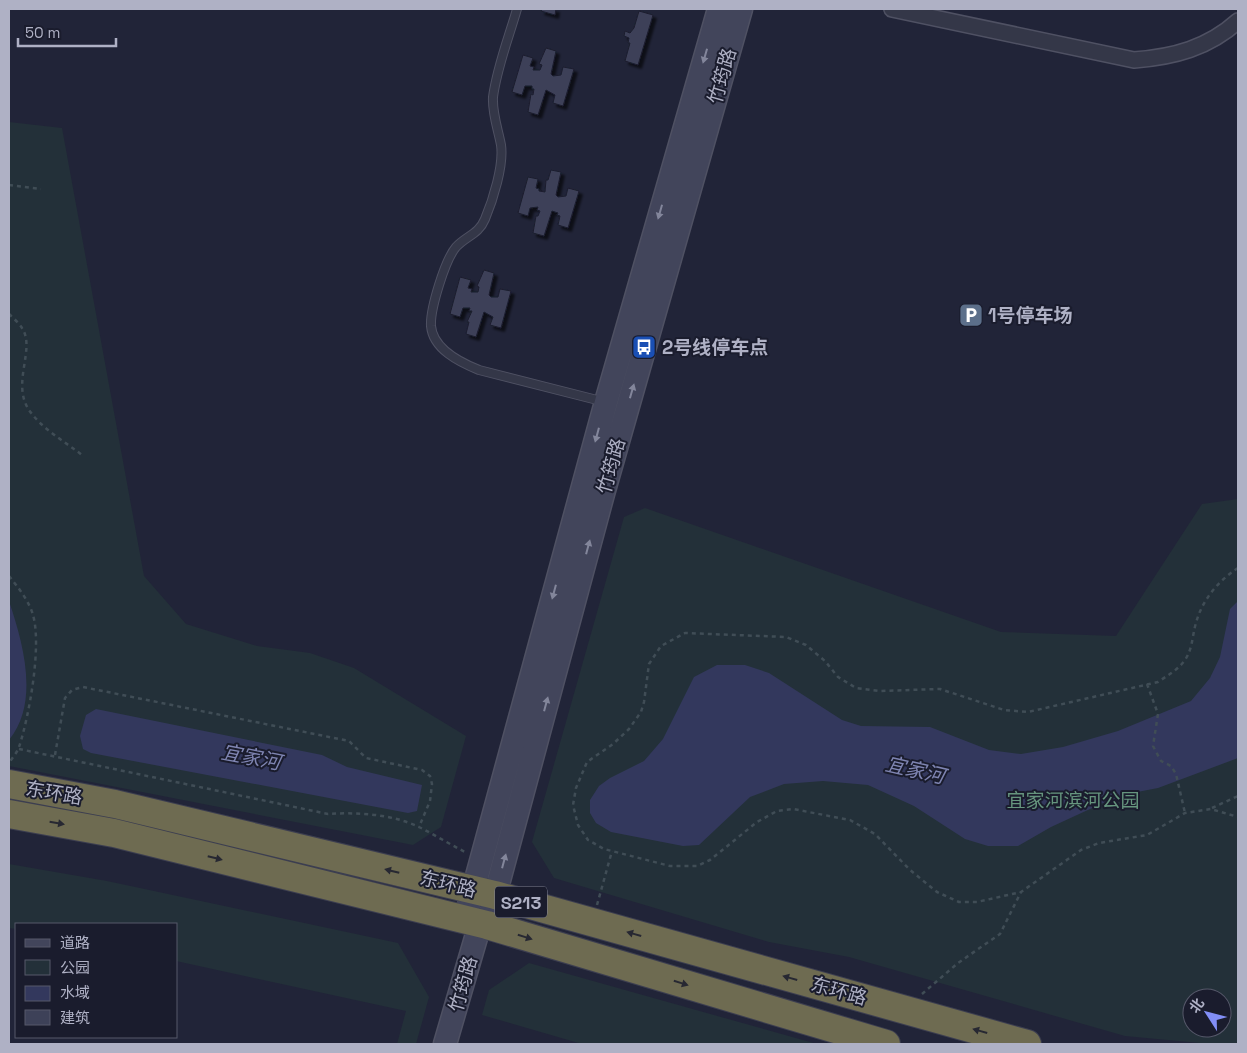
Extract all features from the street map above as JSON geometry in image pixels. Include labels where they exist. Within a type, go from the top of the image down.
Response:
[{"type":"highway","name":"东环路","points":[[9,784],[115,804],[484,893],[1027,1044]]},
{"type":"highway","name":"东环路","points":[[9,814],[114,833],[477,923],[886,1044]]},
{"type":"main road","name":"竹筠路","points":[[484,893],[482,861],[606,402],[718,9]]},
{"type":"main road","name":"竹筠路","points":[[446,1044],[484,893],[603,494],[741,9]]},
{"type":"street","points":[[892,9],[1105,56],[1134,60],[1165,58],[1199,48],[1228,30],[1238,21]]},
{"type":"lane","points":[[517,9],[494,96],[501,153],[500,167],[483,224],[474,235],[456,247],[447,262],[431,319],[432,334],[435,341],[445,350],[479,370],[606,402]]},
{"type":"path","points":[[9,185],[41,189]]},
{"type":"path","points":[[9,314],[23,328],[27,346],[22,391],[28,409],[41,424],[82,455]]},
{"type":"path","points":[[1238,568],[1223,578],[1209,596],[1196,621],[1192,646],[1185,660],[1174,672],[1158,682],[1028,712],[1004,710],[940,689],[879,691],[856,688],[838,677],[806,645],[786,637],[685,633],[660,646],[648,664],[644,702],[640,712],[629,728],[613,744],[587,762],[576,788],[573,806],[578,826],[588,840],[612,851],[670,866],[697,866],[710,860],[770,814],[777,811],[793,809],[850,820],[875,834],[910,870],[937,892],[959,902],[977,902],[1021,892],[1081,850],[1099,844],[1147,835],[1185,813],[1211,809],[1238,796]]},
{"type":"path","points":[[9,576],[19,587],[33,615],[35,644],[32,691],[19,749],[9,763]]},
{"type":"path","points":[[1147,684],[1158,714],[1153,746],[1161,761],[1171,766],[1176,774],[1185,813]]},
{"type":"path","points":[[55,755],[65,698],[72,690],[83,687],[349,741],[366,758],[422,770],[430,776],[432,784],[430,801],[419,827]]},
{"type":"path","points":[[19,749],[55,755],[328,814],[355,812],[419,827],[482,861]]},
{"type":"path","points":[[1211,809],[1238,817]]},
{"type":"path","points":[[592,922],[612,851]]},
{"type":"path","points":[[904,1010],[958,964],[1000,934],[1021,892]]},
{"type":"green space","points":[[9,122],[62,128],[144,576],[186,624],[257,646],[310,653],[354,668],[466,736],[441,827],[413,845],[9,766]]},
{"type":"green space","name":"宜家河滨河公园","points":[[1238,499],[1238,1043],[1200,1043],[1125,1036],[849,957],[769,942],[554,878],[532,842],[624,517],[645,508],[1001,632],[1116,636],[1202,504]]},
{"type":"green space","points":[[9,864],[107,881],[398,943],[429,997],[416,1044],[397,1044],[406,1011],[178,961],[178,923],[15,923],[15,929],[9,928]]},
{"type":"green space","points":[[529,963],[817,1044],[582,1044],[482,1015],[489,990]]},
{"type":"water","points":[[9,601],[23,653],[26,690],[24,708],[18,725],[9,740]]},
{"type":"water","name":"宜家河","points":[[1238,601],[1238,758],[1158,788],[1132,793],[1103,803],[1051,827],[1018,846],[988,846],[965,839],[914,806],[868,785],[823,781],[784,784],[750,797],[699,845],[683,846],[611,832],[596,823],[590,813],[590,800],[599,786],[610,778],[644,761],[663,739],[694,677],[717,665],[745,665],[769,673],[842,720],[861,726],[930,727],[989,750],[1021,754],[1063,747],[1118,731],[1191,701],[1210,678],[1220,657],[1230,609]]},
{"type":"water","name":"宜家河","points":[[96,709],[322,755],[347,767],[422,785],[417,811],[408,813],[91,753],[83,749],[80,736],[86,715]]},
{"type":"building","points":[[542,9],[556,9],[555,15],[541,11]]},
{"type":"building","points":[[639,11],[653,15],[638,65],[625,61],[630,43],[628,43],[629,38],[624,36],[625,31],[630,33],[634,28]]},
{"type":"building","points":[[546,48],[556,51],[551,74],[553,76],[561,75],[563,67],[574,69],[563,106],[553,103],[555,95],[546,90],[538,115],[528,112],[531,94],[533,95],[534,89],[532,89],[532,86],[525,86],[522,95],[512,92],[523,55],[533,58],[530,66],[534,67],[533,70],[540,70],[542,65],[539,64]]},
{"type":"building","points":[[551,170],[561,172],[556,195],[558,197],[566,196],[568,188],[579,191],[568,228],[558,225],[560,216],[552,211],[544,236],[533,233],[536,216],[538,216],[540,211],[537,210],[538,207],[530,208],[528,216],[518,213],[528,177],[538,179],[536,188],[539,191],[545,192],[546,180],[548,180]]},
{"type":"building","points":[[484,270],[494,273],[489,295],[491,297],[498,297],[500,289],[511,291],[501,328],[490,325],[493,317],[484,312],[476,337],[466,334],[469,322],[467,322],[472,311],[469,311],[470,308],[463,308],[460,317],[450,314],[460,277],[471,280],[468,288],[472,289],[471,292],[478,292],[479,287],[477,286]]},
{"type":"place","name":"1号停车场","points":[[971,315]]},
{"type":"place","name":"2号线停车点","points":[[644,347]]}]
